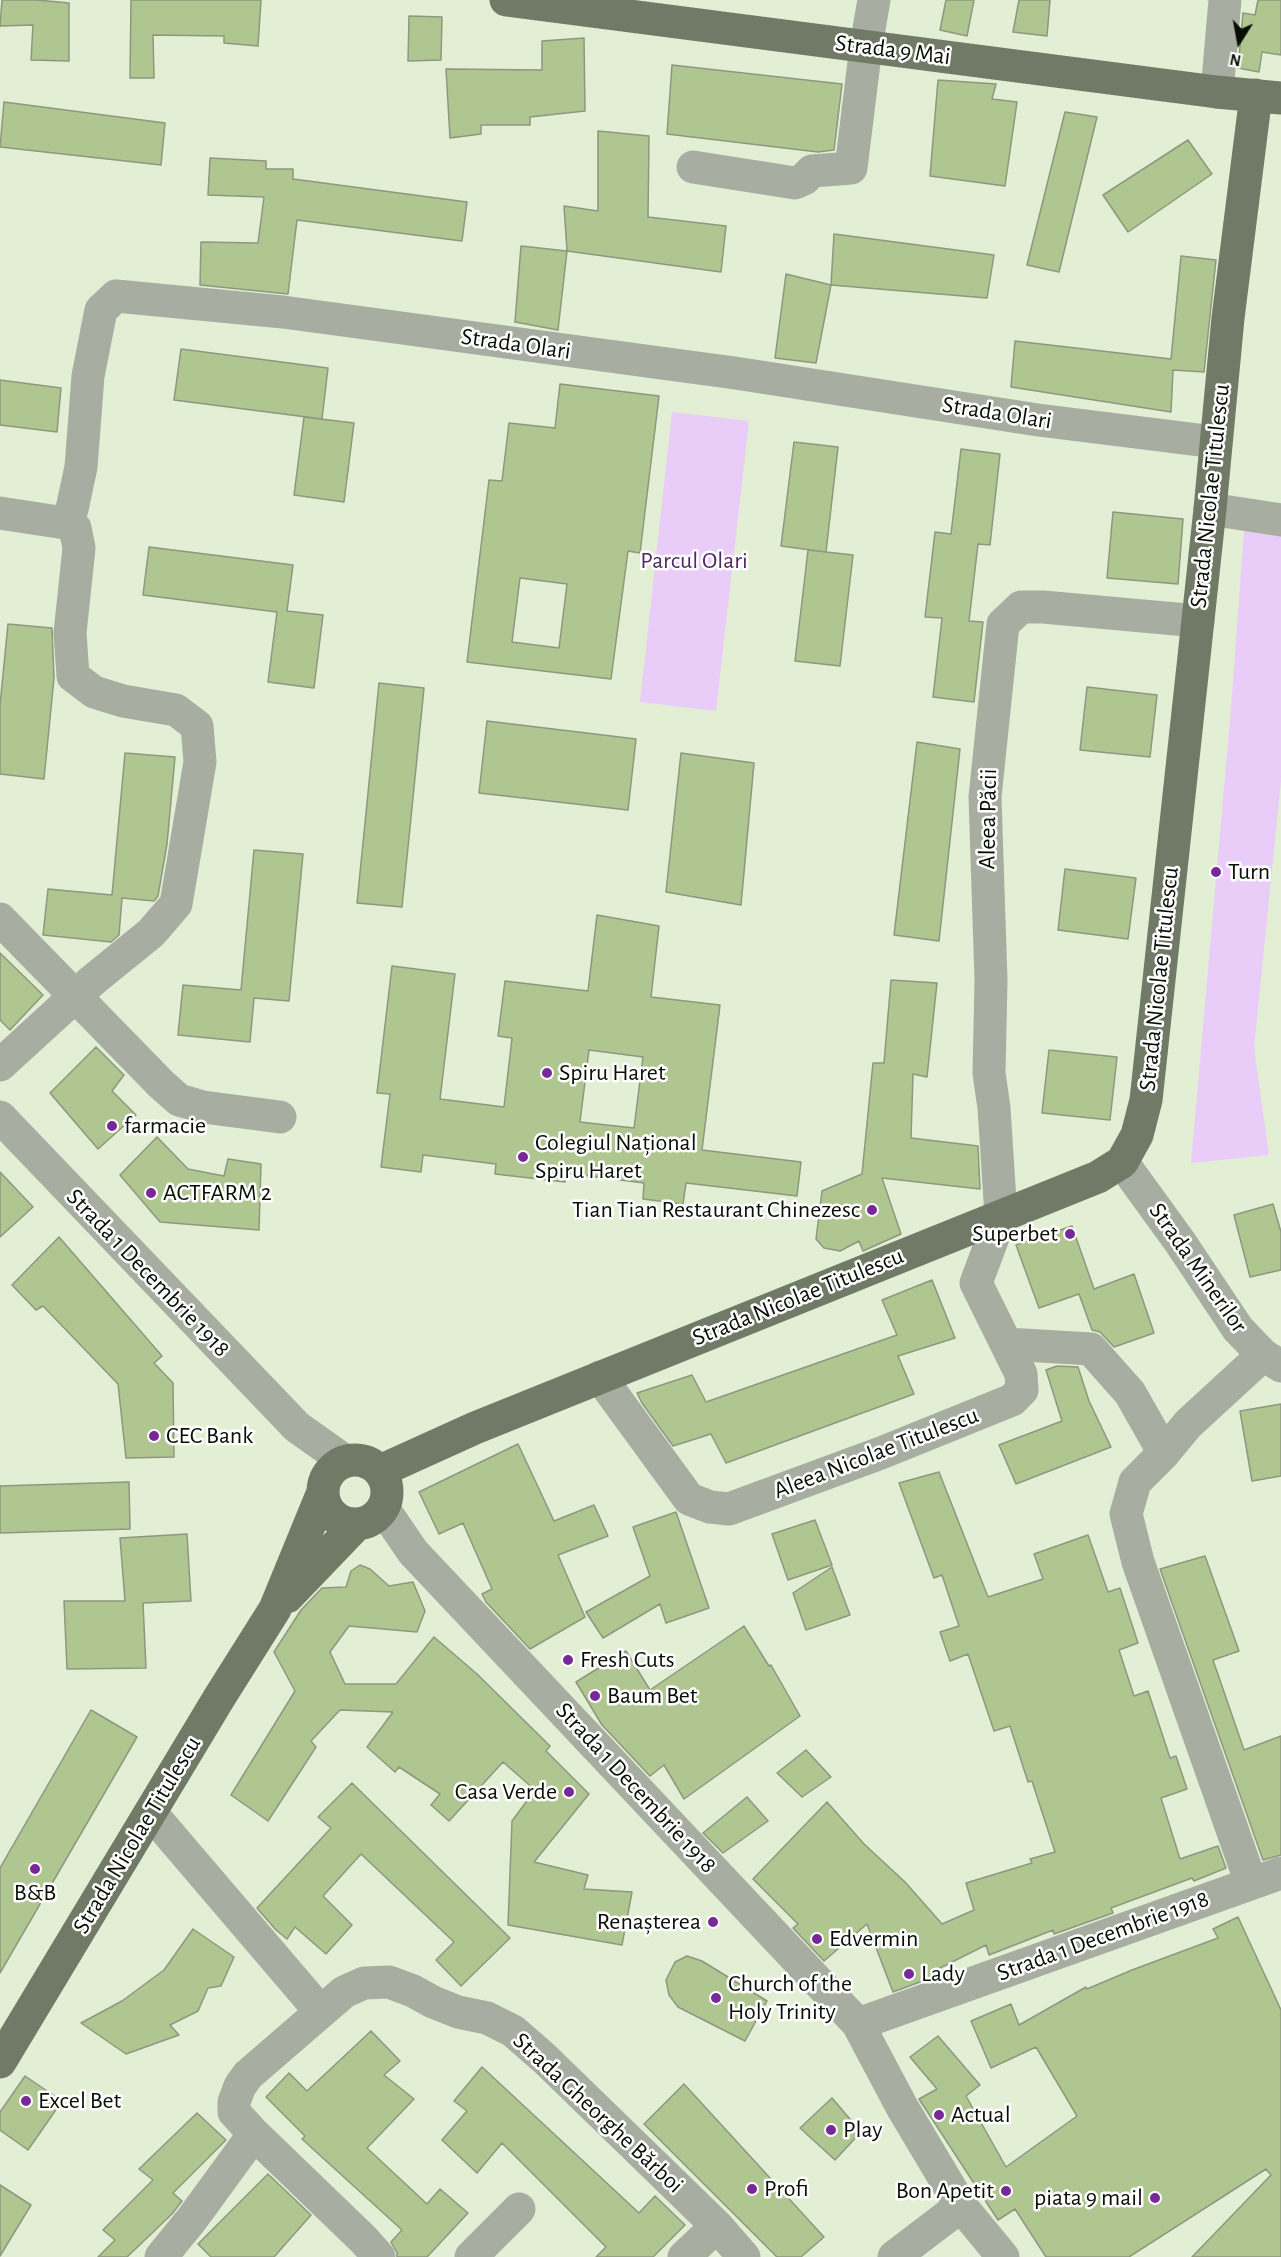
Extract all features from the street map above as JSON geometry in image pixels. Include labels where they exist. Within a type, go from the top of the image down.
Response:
[{"type":"main road","name":"Strada 9 Mai","points":[[506,0],[1269,97]]},
{"type":"main road","name":"Strada Nicolae Titulescu","points":[[275,1609],[375,1505],[475,1428],[1098,1177],[1122,1162],[1137,1135],[1146,1100],[1210,509],[1228,318],[1269,97]]},
{"type":"main road","points":[[364,1461],[375,1505],[347,1523],[337,1519],[324,1502],[331,1478],[364,1461]]},
{"type":"main road","name":"Strada Nicolae Titulescu","points":[[0,2062],[275,1609],[331,1478]]},
{"type":"street","points":[[693,167],[795,183],[804,179],[812,171],[850,168],[874,0]]},
{"type":"street","points":[[1217,92],[1225,0]]},
{"type":"street","name":"Strada Olari","points":[[65,523],[72,509],[81,467],[88,376],[101,310],[116,296],[283,312],[735,373],[1038,420],[1215,442]]},
{"type":"street","points":[[1210,509],[1281,520]]},
{"type":"street","points":[[0,513],[65,523],[75,528],[79,548],[70,633],[73,676],[94,692],[123,701],[176,710],[197,726],[200,762],[176,904],[151,933],[75,996],[0,1065]]},
{"type":"street","name":"Aleea Păcii","points":[[1001,1216],[994,1108],[988,1073],[991,980],[985,797],[1003,624],[1021,606],[1198,621]]},
{"type":"street","points":[[0,919],[178,1100],[203,1107],[280,1117]]},
{"type":"street","name":"Strada 1 Decembrie 1918","points":[[0,1117],[297,1427],[331,1478]]},
{"type":"street","name":"Strada Minerilor","points":[[1122,1162],[1180,1242],[1238,1329],[1272,1360]]},
{"type":"street","name":"Aleea Nicolae Titulescu","points":[[600,1377],[689,1499],[710,1507],[729,1509],[881,1453],[1012,1400],[1022,1390],[1021,1374],[976,1283],[1001,1216]]},
{"type":"street","points":[[1007,1344],[1091,1349],[1130,1393],[1164,1453]]},
{"type":"street","points":[[1266,1878],[1138,1562],[1126,1514],[1135,1482],[1164,1453],[1188,1424],[1272,1360]]},
{"type":"street","name":"Strada 1 Decembrie 1918","points":[[375,1505],[414,1552],[858,2024],[902,2107],[961,2206],[1003,2257]]},
{"type":"street","points":[[151,1813],[320,2011]]},
{"type":"street","name":"Strada 1 Decembrie 1918","points":[[858,2024],[1266,1878]]},
{"type":"street","name":"Strada Gheorghe Bărboi","points":[[379,2257],[254,2134],[234,2112],[234,2102],[240,2086],[248,2075],[344,1992],[364,1983],[389,1982],[458,2012],[487,2018],[513,2031],[544,2058],[717,2226],[744,2257]]},
{"type":"street","points":[[161,2257],[192,2219],[254,2134]]},
{"type":"street","points":[[894,2257],[961,2206]]},
{"type":"street","points":[[471,2257],[519,2209]]},
{"type":"street","points":[[684,2257],[717,2226]]},
{"type":"green space","name":"Parcul Olari","points":[[672,412],[749,421],[716,711],[640,702]]},
{"type":"green space","points":[[1244,531],[1281,535],[1281,781],[1254,1048],[1269,1155],[1191,1163],[1231,708]]},
{"type":"building","points":[[2,0],[69,3],[69,61],[31,60],[33,25],[0,26]]},
{"type":"building","points":[[131,0],[261,0],[258,46],[224,43],[224,36],[153,35],[154,78],[130,78]]},
{"type":"building","points":[[946,0],[974,0],[967,36],[940,30]]},
{"type":"building","points":[[1019,0],[1050,0],[1047,36],[1013,32]]},
{"type":"building","points":[[1258,0],[1281,0],[1281,55],[1262,52],[1259,72],[1238,68],[1243,13],[1255,15]]},
{"type":"building","points":[[409,16],[442,17],[441,60],[408,61]]},
{"type":"building","points":[[584,38],[585,111],[530,117],[530,125],[481,125],[481,134],[450,138],[446,69],[542,70],[542,41]]},
{"type":"building","points":[[672,65],[842,84],[834,150],[818,152],[667,134]]},
{"type":"building","points":[[938,80],[996,84],[992,99],[1017,102],[1005,186],[930,176]]},
{"type":"building","points":[[4,102],[165,123],[161,165],[0,147]]},
{"type":"building","points":[[1065,112],[1097,117],[1059,272],[1027,265]]},
{"type":"building","points":[[598,131],[649,136],[648,217],[726,226],[721,272],[567,251],[564,206],[598,211]]},
{"type":"building","points":[[1188,140],[1212,174],[1128,232],[1103,195]]},
{"type":"building","points":[[210,158],[266,161],[266,169],[293,169],[293,179],[467,202],[462,241],[297,220],[288,294],[200,285],[201,242],[258,243],[264,197],[208,195]]},
{"type":"building","points":[[834,234],[994,255],[987,298],[831,285]]},
{"type":"building","points":[[521,246],[567,251],[558,330],[515,322]]},
{"type":"building","points":[[1181,256],[1216,260],[1204,372],[1173,370],[1171,412],[1011,387],[1015,341],[1171,359]]},
{"type":"building","points":[[786,274],[831,285],[816,363],[775,358]]},
{"type":"building","points":[[181,349],[328,368],[322,419],[174,400]]},
{"type":"building","points":[[0,380],[61,388],[57,432],[0,425]]},
{"type":"building","points":[[560,384],[659,396],[640,553],[628,551],[611,679],[467,662],[489,480],[502,481],[509,423],[555,428]],"holes":[[[520,578],[567,584],[559,648],[512,642]]]},
{"type":"building","points":[[304,417],[354,423],[344,502],[294,495]]},
{"type":"building","points":[[794,442],[838,447],[826,552],[781,546]]},
{"type":"building","points":[[961,449],[1000,454],[990,545],[978,544],[969,621],[983,622],[974,702],[933,697],[942,618],[925,617],[935,532],[951,534]]},
{"type":"building","points":[[1113,512],[1183,519],[1178,584],[1107,578]]},
{"type":"building","points":[[149,547],[293,565],[287,611],[323,615],[314,688],[268,682],[277,612],[143,595]]},
{"type":"building","points":[[808,550],[853,555],[840,666],[795,661]]},
{"type":"building","points":[[8,624],[52,628],[54,678],[44,779],[0,774],[0,705]]},
{"type":"building","points":[[379,683],[424,688],[402,907],[357,903]]},
{"type":"building","points":[[1087,687],[1157,695],[1150,757],[1080,750]]},
{"type":"building","points":[[487,721],[636,739],[628,810],[479,793]]},
{"type":"building","points":[[917,742],[960,749],[939,941],[894,935]]},
{"type":"building","points":[[125,753],[175,757],[167,844],[158,896],[154,901],[122,898],[119,935],[111,942],[43,935],[48,889],[112,895]]},
{"type":"building","points":[[681,753],[754,763],[741,905],[666,892]]},
{"type":"building","points":[[254,850],[303,854],[289,1001],[254,998],[250,1042],[178,1035],[183,985],[241,990]]},
{"type":"building","points":[[1065,869],[1136,878],[1128,939],[1058,930]]},
{"type":"building","name":"Spiru Haret","points":[[597,915],[659,926],[651,997],[720,1005],[702,1150],[801,1162],[797,1196],[686,1183],[683,1204],[643,1199],[644,1183],[566,1173],[565,1182],[495,1174],[496,1164],[423,1155],[421,1172],[381,1167],[390,1094],[377,1093],[392,966],[455,974],[440,1099],[504,1107],[512,1038],[498,1036],[505,981],[588,991]],"holes":[[[589,1050],[643,1057],[634,1128],[580,1122]]]},
{"type":"building","points":[[0,953],[43,995],[10,1030],[0,1020]]},
{"type":"building","points":[[891,980],[937,983],[927,1077],[913,1074],[911,1138],[978,1146],[980,1189],[882,1178],[901,1234],[863,1251],[859,1241],[840,1251],[824,1248],[816,1239],[822,1191],[862,1174],[873,1063],[884,1063]]},
{"type":"building","points":[[96,1047],[124,1075],[112,1091],[136,1115],[98,1149],[50,1093]]},
{"type":"building","points":[[1049,1050],[1117,1057],[1110,1120],[1042,1113]]},
{"type":"building","points":[[157,1137],[188,1169],[224,1176],[228,1159],[261,1164],[259,1230],[160,1222],[120,1175]]},
{"type":"building","points":[[0,1172],[33,1207],[0,1237]]},
{"type":"building","points":[[1273,1204],[1281,1232],[1281,1270],[1250,1277],[1234,1215]]},
{"type":"building","points":[[1072,1226],[1094,1289],[1134,1274],[1154,1333],[1114,1347],[1100,1332],[1092,1330],[1079,1294],[1039,1308],[1016,1245]]},
{"type":"building","points":[[59,1237],[162,1356],[154,1363],[173,1383],[174,1457],[126,1458],[118,1384],[43,1306],[36,1310],[12,1285]]},
{"type":"building","points":[[932,1280],[955,1338],[898,1356],[914,1394],[726,1463],[711,1434],[673,1446],[637,1393],[692,1375],[706,1402],[897,1335],[882,1300]]},
{"type":"building","points":[[1057,1366],[1078,1367],[1089,1401],[1111,1447],[1016,1484],[999,1445],[1062,1421],[1046,1370]]},
{"type":"building","points":[[1281,1404],[1281,1476],[1252,1481],[1240,1411]]},
{"type":"building","points":[[518,1444],[554,1521],[594,1505],[608,1536],[558,1555],[585,1617],[530,1649],[486,1602],[482,1594],[492,1589],[463,1523],[439,1534],[419,1492]]},
{"type":"building","points":[[939,1472],[988,1597],[1043,1579],[1034,1554],[1088,1535],[1108,1592],[1120,1588],[1138,1643],[1119,1650],[1134,1696],[1148,1691],[1170,1758],[1176,1756],[1187,1789],[1161,1798],[1180,1859],[1218,1846],[1226,1868],[1111,1908],[1113,1913],[1054,1934],[1053,1930],[989,1955],[986,1945],[934,1971],[936,1976],[893,1992],[867,1924],[824,1961],[793,1928],[798,1924],[753,1879],[827,1802],[864,1844],[905,1882],[942,1924],[974,1910],[966,1883],[1032,1863],[1030,1859],[1055,1852],[1032,1781],[1028,1782],[1010,1726],[994,1731],[968,1654],[950,1661],[940,1632],[959,1626],[942,1575],[934,1578],[899,1483]]},
{"type":"building","points":[[129,1482],[130,1529],[0,1533],[0,1486]]},
{"type":"building","points":[[676,1512],[709,1608],[666,1623],[660,1604],[603,1638],[586,1612],[650,1576],[633,1527]]},
{"type":"building","points":[[815,1520],[832,1565],[788,1580],[772,1534]]},
{"type":"building","points":[[187,1534],[191,1601],[143,1603],[146,1668],[67,1669],[64,1601],[125,1601],[120,1538]]},
{"type":"building","points":[[1205,1556],[1239,1651],[1213,1660],[1244,1750],[1281,1736],[1281,1855],[1263,1860],[1160,1569]]},
{"type":"building","points":[[360,1565],[370,1569],[389,1586],[413,1582],[425,1611],[417,1632],[349,1626],[330,1652],[345,1684],[396,1684],[434,1637],[477,1674],[550,1746],[546,1751],[589,1794],[534,1862],[588,1875],[584,1889],[632,1892],[622,1945],[508,1925],[512,1821],[535,1790],[503,1762],[449,1821],[431,1805],[440,1794],[399,1767],[395,1772],[367,1747],[393,1712],[340,1710],[311,1741],[316,1747],[268,1821],[231,1795],[295,1691],[274,1652],[301,1610],[322,1588],[346,1587],[351,1571]]},
{"type":"building","points":[[832,1567],[850,1615],[806,1630],[793,1593]]},
{"type":"building","points":[[744,1626],[769,1666],[771,1665],[800,1716],[684,1799],[664,1765],[650,1776],[602,1725],[576,1682],[626,1651],[650,1690]]},
{"type":"building","points":[[91,1710],[137,1737],[0,1973],[0,1868]]},
{"type":"building","points":[[806,1750],[831,1777],[802,1797],[777,1773]]},
{"type":"building","points":[[352,1783],[510,1938],[461,1986],[436,1960],[454,1942],[361,1854],[323,1896],[352,1925],[326,1954],[295,1927],[287,1939],[257,1908],[331,1828],[318,1817]]},
{"type":"building","points":[[747,1797],[768,1821],[723,1853],[703,1833]]},
{"type":"building","points":[[1238,1917],[1281,2010],[1281,2257],[1192,2257],[1271,2175],[1266,2169],[1129,2257],[1046,2257],[1015,2209],[998,2220],[919,2099],[937,2089],[910,2057],[938,2036],[980,2085],[966,2096],[1006,2167],[1077,2116],[1036,2047],[991,2068],[971,2021],[1011,2004],[1019,2025],[1086,1987],[1087,1989],[1218,1938],[1213,1929]]},
{"type":"building","points":[[193,1929],[234,1957],[221,1986],[208,1988],[198,2011],[170,2025],[179,2035],[126,2054],[81,2023],[122,2001],[164,1970]]},
{"type":"building","name":"Church of the Holy Trinity","points":[[687,1956],[702,1961],[767,2001],[745,2041],[678,2007],[669,1995],[666,1980],[675,1962]]},
{"type":"building","points":[[371,2031],[400,2061],[384,2075],[414,2099],[367,2148],[427,2204],[440,2189],[468,2213],[427,2257],[397,2257],[391,2242],[402,2230],[302,2139],[305,2136],[266,2097],[289,2073],[307,2091]]},
{"type":"building","points":[[482,2067],[639,2213],[655,2196],[685,2225],[653,2257],[596,2257],[606,2247],[502,2143],[477,2173],[442,2140],[467,2111],[454,2101]]},
{"type":"building","points":[[25,2076],[62,2101],[28,2150],[0,2130],[0,2112]]},
{"type":"building","points":[[684,2084],[824,2237],[801,2257],[777,2257],[644,2124]]},
{"type":"building","name":"Play","points":[[832,2098],[861,2132],[835,2160],[800,2128]]},
{"type":"building","points":[[197,2113],[226,2140],[173,2193],[182,2201],[172,2214],[127,2257],[98,2257],[115,2240],[103,2230],[153,2180],[139,2169]]},
{"type":"building","points":[[268,2174],[311,2215],[274,2257],[211,2257],[198,2244]]},
{"type":"building","points":[[0,2185],[31,2205],[0,2256]]},
{"type":"place","name":"Turn","points":[[1216,872]]},
{"type":"place","name":"Spiru Haret","points":[[547,1073]]},
{"type":"place","name":"farmacie","points":[[112,1126]]},
{"type":"place","name":"Colegiul Național Spiru Haret","points":[[523,1157]]},
{"type":"place","name":"ACTFARM 2","points":[[151,1193]]},
{"type":"place","name":"Tian Tian Restaurant Chinezesc","points":[[872,1210]]},
{"type":"place","name":"Superbet","points":[[1070,1234]]},
{"type":"place","name":"CEC Bank","points":[[154,1436]]},
{"type":"place","name":"Fresh Cuts","points":[[568,1660]]},
{"type":"place","name":"Baum Bet","points":[[595,1696]]},
{"type":"place","name":"Casa Verde","points":[[569,1792]]},
{"type":"place","name":"B&B","points":[[35,1869]]},
{"type":"place","name":"Renașterea","points":[[713,1922]]},
{"type":"place","name":"Edvermin","points":[[817,1939]]},
{"type":"place","name":"Lady","points":[[909,1974]]},
{"type":"place","name":"Church of the Holy Trinity","points":[[716,1998]]},
{"type":"place","name":"Excel Bet","points":[[26,2101]]},
{"type":"place","name":"Actual","points":[[939,2115]]},
{"type":"place","name":"Play","points":[[831,2130]]},
{"type":"place","name":"Profi","points":[[752,2189]]},
{"type":"place","name":"Bon Apetit","points":[[1006,2191]]},
{"type":"place","name":"piata 9 mail","points":[[1155,2198]]}]
